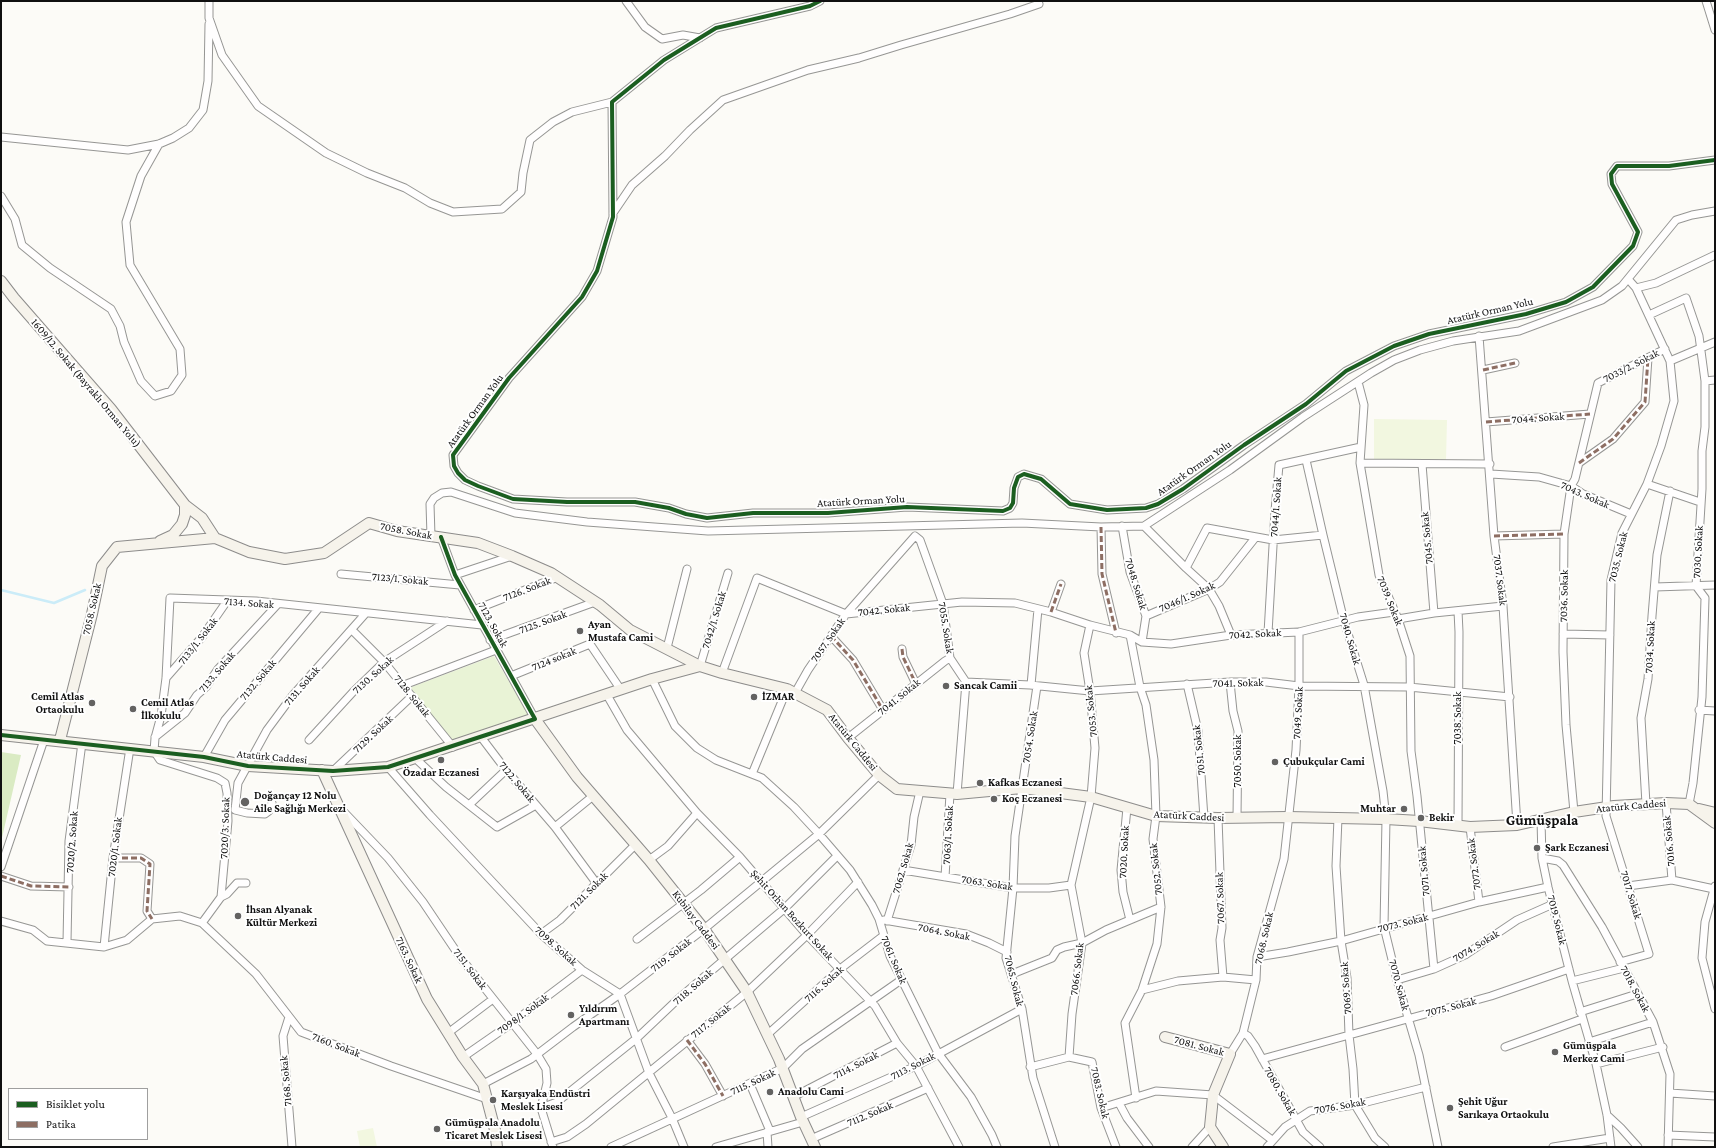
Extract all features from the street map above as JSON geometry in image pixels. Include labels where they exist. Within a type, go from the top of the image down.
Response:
[{"type":"main road","name":"1609/12. Sokak (Bayraklı Orman Yolu)","points":[[1,281],[14,298],[111,409],[185,505],[202,518],[215,538]]},
{"type":"main road","points":[[154,544],[173,535],[178,530],[185,515],[185,505]]},
{"type":"main road","points":[[179,542],[200,532],[203,523],[202,518]]},
{"type":"main road","name":"7058. Sokak","points":[[60,740],[92,614],[102,566],[117,547],[215,538],[249,552],[285,559],[324,553],[369,523],[397,531],[478,543],[551,573],[595,602],[630,630],[668,648],[700,666]]},
{"type":"main road","name":"Atatürk Caddesi","points":[[1,734],[204,757],[248,766],[333,771],[388,767],[453,747],[652,679],[700,666],[791,691],[827,710],[879,775],[897,788],[954,794],[1022,788],[1091,797],[1156,816],[1204,818],[1288,817],[1386,819],[1470,827],[1517,825],[1574,812],[1607,807],[1646,804],[1666,803],[1692,806],[1715,813]]},
{"type":"main road","name":"Kubilay Caddesi","points":[[535,719],[577,777],[649,860],[704,929],[747,992],[783,1068],[802,1119],[813,1143]]},
{"type":"main road","name":"7163. Sokak","points":[[322,770],[427,999],[463,1057],[483,1084],[495,1130],[497,1147]]},
{"type":"main road","points":[[1692,806],[1715,823]]},
{"type":"main road","name":"7081. Sokak","points":[[1164,1037],[1230,1054],[1213,1095],[1210,1127]]},
{"type":"main road","points":[[1210,1127],[1223,1147]]},
{"type":"street","points":[[1,137],[128,150],[159,144],[173,138],[189,128],[203,110],[208,81],[210,18],[209,1]]},
{"type":"street","points":[[626,1],[645,27],[662,39],[683,35],[700,38]]},
{"type":"street","points":[[210,18],[222,56],[258,106],[326,153],[367,173],[405,188],[430,204],[453,212],[502,209],[521,192],[523,173],[530,140],[553,122],[572,112],[612,102],[664,60],[716,28],[810,6],[820,1]]},
{"type":"street","points":[[1706,1],[1715,30]]},
{"type":"street","points":[[613,214],[632,185],[666,156],[690,130],[723,100],[808,70],[859,58],[900,44],[1010,14],[1039,4]]},
{"type":"street","name":"Atatürk Orman Yolu","points":[[612,102],[613,214],[597,271],[582,298],[509,378],[453,455],[454,466],[465,480],[513,499],[567,502],[635,502],[669,508],[686,514],[707,518],[753,513],[828,513],[907,507],[1002,511],[1010,508],[1013,503],[1014,488],[1018,477],[1024,474],[1041,479],[1070,504],[1107,510],[1146,508],[1158,504],[1183,489],[1244,445],[1306,404],[1346,371],[1394,346],[1429,334],[1526,314],[1566,302],[1592,288],[1633,246],[1638,232],[1612,184],[1611,174],[1616,166],[1669,166],[1715,160]]},
{"type":"street","points":[[1,196],[15,218],[22,245],[50,268],[111,309],[120,326],[124,342],[141,381],[155,396],[171,391],[182,375],[180,349],[130,265],[126,222],[141,176],[159,144]]},
{"type":"street","points":[[1231,635],[1219,606],[1209,589],[1144,526],[1190,497],[1303,417],[1394,360],[1453,341],[1519,331],[1602,300],[1622,286],[1676,220],[1692,215],[1715,211]]},
{"type":"street","points":[[1636,288],[1656,283],[1715,255]]},
{"type":"street","name":"7035. Sokak","points":[[1607,807],[1607,736],[1611,580],[1622,533],[1647,484],[1661,446],[1674,401],[1670,361],[1636,288],[1628,279]]},
{"type":"street","name":"7030. Sokak","points":[[1649,316],[1686,298],[1699,336],[1705,381],[1705,427],[1702,451],[1696,586],[1705,598],[1702,697],[1699,710],[1692,806]]},
{"type":"street","name":"7037. Sokak","points":[[1480,336],[1494,536],[1503,606],[1510,698],[1517,825]]},
{"type":"street","points":[[1670,361],[1715,342]]},
{"type":"street","name":"7033/2. Sokak","points":[[1598,383],[1665,350]]},
{"type":"street","points":[[1579,463],[1613,439],[1645,402],[1648,358]]},
{"type":"street","points":[[1483,370],[1515,363]]},
{"type":"street","points":[[1705,381],[1715,380]]},
{"type":"street","name":"7039. Sokak","points":[[1358,382],[1364,405],[1360,464],[1379,575],[1396,616],[1410,656],[1409,687],[1411,751],[1419,821]]},
{"type":"street","name":"7036. Sokak","points":[[1574,812],[1566,725],[1563,634],[1564,534],[1571,486],[1579,463],[1598,383]]},
{"type":"street","name":"7044. Sokak","points":[[1486,422],[1590,414]]},
{"type":"street","name":"7044/1. Sokak","points":[[1268,633],[1279,465],[1361,447]]},
{"type":"street","name":"7040. Sokak","points":[[1306,460],[1322,535],[1344,621],[1364,685],[1383,791],[1386,819]]},
{"type":"street","points":[[1360,464],[1490,464]]},
{"type":"street","name":"7045. Sokak","points":[[1422,464],[1434,613]]},
{"type":"street","name":"7043. Sokak","points":[[1490,474],[1539,477],[1571,486],[1582,494],[1631,514]]},
{"type":"street","points":[[1647,484],[1700,502]]},
{"type":"street","name":"7034. Sokak","points":[[1646,804],[1641,718],[1648,679],[1657,555],[1670,491]]},
{"type":"street","name":"7123. Sokak","points":[[535,719],[460,585],[436,537],[430,504],[434,498],[442,493],[451,492],[515,513],[587,522],[708,531],[913,527],[1022,523],[1101,527],[1144,526]]},
{"type":"street","name":"7048. Sokak","points":[[1122,526],[1130,572],[1146,616],[1142,642]]},
{"type":"street","points":[[913,527],[914,536]]},
{"type":"street","points":[[1101,527],[1102,574],[1116,633]]},
{"type":"street","points":[[1186,568],[1207,528],[1255,538],[1273,540],[1322,535]]},
{"type":"street","points":[[1494,536],[1564,534]]},
{"type":"street","name":"7055. Sokak","points":[[914,536],[920,540],[943,604],[950,658],[966,682]]},
{"type":"street","name":"7057. Sokak","points":[[791,691],[808,670],[846,614],[914,536]]},
{"type":"street","name":"7046/1. Sokak","points":[[1146,616],[1209,589],[1220,582],[1255,538]]},
{"type":"street","points":[[455,575],[512,556]]},
{"type":"street","points":[[668,648],[687,569]]},
{"type":"street","name":"7042/1. Sokak","points":[[700,666],[728,573]]},
{"type":"street","name":"7123/1. Sokak","points":[[341,574],[460,585]]},
{"type":"street","name":"7126. Sokak","points":[[474,610],[558,577]]},
{"type":"street","name":"7042. Sokak","points":[[722,673],[757,578],[846,614],[962,602],[1015,604],[1051,612],[1116,633],[1130,635],[1142,642],[1171,644],[1231,635],[1299,632],[1358,617],[1396,616],[1503,606]]},
{"type":"street","points":[[1051,612],[1062,584]]},
{"type":"street","points":[[1655,587],[1715,585]]},
{"type":"street","name":"7134. Sokak","points":[[154,751],[155,738],[161,716],[166,678],[170,598],[256,601],[277,605],[482,625]]},
{"type":"street","name":"7133/1. Sokak","points":[[166,678],[202,636],[227,601]]},
{"type":"street","name":"7125. Sokak","points":[[490,640],[595,602]]},
{"type":"street","name":"7133. Sokak","points":[[155,738],[185,712],[197,695],[206,687],[218,669],[277,605]]},
{"type":"street","name":"7132. Sokak","points":[[204,757],[226,720],[319,608]]},
{"type":"street","name":"7054. Sokak","points":[[1022,788],[1034,685],[1038,609]]},
{"type":"street","name":"7038. Sokak","points":[[1458,611],[1458,826]]},
{"type":"street","name":"7131. Sokak","points":[[272,803],[269,811],[265,814],[247,813],[235,810],[238,783],[267,730],[293,695],[366,613]]},
{"type":"street","name":"7130. Sokak","points":[[309,740],[353,692],[384,662],[447,621]]},
{"type":"street","name":"7053. Sokak","points":[[1090,625],[1084,654],[1090,691],[1095,748],[1091,797]]},
{"type":"street","name":"7128. Sokak","points":[[352,630],[384,662],[404,685],[453,747]]},
{"type":"street","name":"7049. Sokak","points":[[1288,817],[1296,750],[1299,686],[1299,632]]},
{"type":"street","points":[[1563,634],[1610,635]]},
{"type":"street","name":"7052. Sokak","points":[[1130,635],[1140,687],[1146,705],[1154,760],[1156,816],[1153,839],[1161,907],[1158,944],[1142,990],[1125,1023],[1136,1098]]},
{"type":"street","points":[[831,636],[853,660],[883,710]]},
{"type":"street","name":"7124 sokak","points":[[511,676],[590,644],[620,690]]},
{"type":"street","points":[[902,649],[903,657],[916,684]]},
{"type":"street","points":[[404,685],[496,650]]},
{"type":"street","name":"7041. Sokak","points":[[848,738],[944,661],[950,658]]},
{"type":"street","name":"7061. Sokak","points":[[652,679],[675,726],[697,748],[716,760],[762,778],[794,807],[819,834],[858,882],[879,919],[890,956],[938,1053],[971,1097],[997,1147]]},
{"type":"street","points":[[954,794],[966,682]]},
{"type":"street","name":"7041. Sokak","points":[[966,682],[1034,685],[1090,691],[1187,684],[1266,682],[1299,686],[1364,685],[1409,687],[1510,698]]},
{"type":"street","name":"7050. Sokak","points":[[1230,682],[1233,711],[1238,731],[1237,818]]},
{"type":"street","name":"7051. Sokak","points":[[1187,684],[1198,731],[1204,818]]},
{"type":"street","points":[[752,774],[791,691]]},
{"type":"street","name":"Şehit Orhan Bozkurt Sokak","points":[[607,695],[627,730],[697,813],[763,882],[807,935],[875,1006],[897,1043],[916,1066],[959,1147]]},
{"type":"street","name":"7129. Sokak","points":[[333,771],[412,696]]},
{"type":"street","points":[[1699,710],[1715,711]]},
{"type":"street","name":"7122. Sokak","points":[[481,737],[506,770],[555,826],[597,884]]},
{"type":"street","points":[[1,867],[44,740]]},
{"type":"street","name":"7020/2. Sokak","points":[[67,942],[70,841],[82,743]]},
{"type":"street","name":"7020/1. Sokak","points":[[104,947],[113,858],[130,748]]},
{"type":"street","name":"7020/3. Sokak","points":[[154,751],[160,760],[217,778],[225,783],[228,821],[221,897]]},
{"type":"street","points":[[415,758],[446,787],[470,804],[497,827],[536,805]]},
{"type":"street","name":"7098. Sokak","points":[[388,767],[430,815],[541,934],[582,970],[620,994]]},
{"type":"street","points":[[470,804],[506,770]]},
{"type":"street","name":"7119. Sokak","points":[[483,1084],[537,1054],[620,994],[704,929],[763,882],[819,834],[879,775]]},
{"type":"street","name":"7065. Sokak","points":[[1022,788],[1015,836],[1013,888],[1006,958],[1022,1010],[1030,1067],[1055,1147]]},
{"type":"street","name":"7062. Sokak","points":[[887,921],[912,845],[914,817],[920,791]]},
{"type":"street","name":"7063/1. Sokak","points":[[946,877],[954,794]]},
{"type":"street","points":[[555,826],[593,796]]},
{"type":"street","name":"7066. Sokak","points":[[1069,1057],[1072,1014],[1082,943],[1071,885],[1091,797]]},
{"type":"street","name":"7016. Sokak","points":[[1666,803],[1672,880]]},
{"type":"street","name":"7017. Sokak","points":[[1607,807],[1606,816],[1649,954],[1622,965]]},
{"type":"street","name":"7020. Sokak","points":[[1127,808],[1121,870],[1123,892],[1130,920]]},
{"type":"street","name":"7151. Sokak","points":[[341,809],[388,858],[423,902],[460,957],[537,1054],[546,1069],[546,1083],[541,1108],[552,1145]]},
{"type":"street","points":[[649,860],[668,846],[697,813]]},
{"type":"street","name":"7068. Sokak","points":[[1230,1054],[1243,1033],[1256,980],[1258,957],[1284,859],[1288,817]]},
{"type":"street","name":"7067. Sokak","points":[[1218,818],[1222,928],[1220,940],[1223,977]]},
{"type":"street","name":"7069. Sokak","points":[[1338,818],[1336,866],[1341,940],[1347,972],[1349,1035],[1355,1105],[1375,1138],[1385,1147]]},
{"type":"street","name":"7070. Sokak","points":[[1386,819],[1384,927],[1397,980],[1419,1055],[1438,1147]]},
{"type":"street","name":"7019. Sokak","points":[[1541,820],[1542,858],[1548,887],[1580,1012],[1596,1064],[1607,1116],[1611,1147]]},
{"type":"street","name":"7071. Sokak","points":[[1419,821],[1434,969]]},
{"type":"street","name":"7072. Sokak","points":[[1470,827],[1479,902]]},
{"type":"street","name":"7121. Sokak","points":[[541,934],[560,920],[635,845]]},
{"type":"street","name":"7118. Sokak","points":[[541,1108],[556,1102],[637,1038],[677,1000],[785,908],[837,856]]},
{"type":"street","points":[[637,939],[740,857]]},
{"type":"street","points":[[113,858],[141,858],[150,864],[147,911],[152,919]]},
{"type":"street","name":"7018. Sokak","points":[[1542,858],[1558,861],[1563,865],[1602,927],[1653,1022],[1670,1074],[1668,1147]]},
{"type":"street","name":"7063. Sokak","points":[[903,870],[1013,888],[1048,888],[1071,885]]},
{"type":"street","points":[[1,876],[31,886],[69,887]]},
{"type":"street","points":[[1628,886],[1672,880],[1715,888],[1705,922],[1702,958],[1715,1009]]},
{"type":"street","name":"7117. Sokak","points":[[552,1145],[586,1124],[747,992],[807,935],[858,882]]},
{"type":"street","points":[[1,921],[32,930],[47,941],[104,947],[127,940],[152,919],[180,916],[202,923],[221,897],[227,894],[237,883],[246,883]]},
{"type":"street","name":"7073. Sokak","points":[[1258,957],[1341,940],[1479,902],[1548,887]]},
{"type":"street","name":"7074. Sokak","points":[[1397,980],[1434,969],[1465,955],[1517,920],[1553,904]]},
{"type":"street","points":[[1012,974],[1052,958],[1057,950],[1082,943],[1106,930],[1161,907]]},
{"type":"street","name":"7064. Sokak","points":[[879,919],[966,934],[990,943],[1007,952]]},
{"type":"street","name":"7160. Sokak","points":[[202,923],[256,974],[301,1032],[391,1066],[487,1099]]},
{"type":"street","name":"7116. Sokak","points":[[768,1034],[840,968],[883,936]]},
{"type":"street","points":[[1572,981],[1622,965]]},
{"type":"street","name":"7075. Sokak","points":[[1262,1059],[1491,996],[1569,969]]},
{"type":"street","name":"7098/1. Sokak","points":[[463,1057],[512,1023],[582,970]]},
{"type":"street","points":[[1142,990],[1178,981],[1223,977],[1256,980]]},
{"type":"street","name":"7115. Sokak","points":[[611,1147],[783,1068],[802,1048],[901,980]]},
{"type":"street","points":[[620,994],[649,1073],[672,1118],[684,1147]]},
{"type":"street","points":[[1580,1012],[1637,994]]},
{"type":"street","points":[[448,1033],[493,999]]},
{"type":"street","name":"7113. Sokak","points":[[716,1147],[769,1132],[802,1119],[916,1066],[938,1053],[1022,1010]]},
{"type":"street","name":"7168. Sokak","points":[[289,1017],[282,1036],[292,1147]]},
{"type":"street","points":[[1504,1047],[1582,1019]]},
{"type":"street","points":[[1589,1042],[1653,1022]]},
{"type":"street","name":"7080. Sokak","points":[[1243,1033],[1252,1041],[1303,1132],[1320,1147]]},
{"type":"street","points":[[687,1040],[706,1064],[723,1096]]},
{"type":"street","name":"7114. Sokak","points":[[793,1096],[897,1043]]},
{"type":"street","points":[[1596,1064],[1662,1047]]},
{"type":"street","points":[[1030,1067],[1069,1057]]},
{"type":"street","name":"7083. Sokak","points":[[1069,1057],[1092,1062],[1101,1108],[1116,1147]]},
{"type":"street","points":[[750,1084],[769,1132],[768,1147]]},
{"type":"street","name":"7076. Sokak","points":[[1267,1147],[1285,1127],[1310,1111],[1355,1105],[1426,1087]]},
{"type":"street","name":"7112. Sokak","points":[[813,1143],[928,1088]]},
{"type":"street","points":[[1101,1108],[1156,1091],[1213,1095],[1272,1140]]},
{"type":"street","points":[[1670,1093],[1715,1096]]},
{"type":"street","points":[[1119,1103],[1127,1118],[1149,1147]]},
{"type":"street","points":[[1607,1116],[1621,1128],[1638,1147]]},
{"type":"street","points":[[1192,1147],[1210,1127]]},
{"type":"street","points":[[1668,1135],[1715,1137]]},
{"type":"street","points":[[1554,1147],[1610,1138]]},
{"type":"green space","points":[[1374,419],[1447,420],[1446,460],[1374,459]]},
{"type":"green space","points":[[494,656],[529,716],[452,742],[409,688]]},
{"type":"green space","points":[[1,752],[21,755],[1,842]]},
{"type":"green space","points":[[373,1128],[377,1147],[360,1147],[357,1131]]},
{"type":"waterway","points":[[1,590],[54,603],[85,590]]},
{"type":"marked path","points":[[1579,463],[1613,439],[1645,402],[1648,358]]},
{"type":"marked path","points":[[1483,370],[1515,363]]},
{"type":"marked path","points":[[1486,422],[1590,414]]},
{"type":"marked path","points":[[1101,527],[1102,574],[1116,633]]},
{"type":"marked path","points":[[1494,536],[1564,534]]},
{"type":"marked path","points":[[1051,612],[1061,584]]},
{"type":"marked path","points":[[831,636],[853,660],[883,710]]},
{"type":"marked path","points":[[902,649],[903,657],[916,684]]},
{"type":"marked path","points":[[113,858],[141,858],[150,864],[147,911],[152,919]]},
{"type":"marked path","points":[[1,876],[31,886],[69,887]]},
{"type":"marked path","points":[[687,1040],[705,1064],[723,1096]]},
{"type":"cycle path","points":[[820,1],[810,6],[716,28],[664,60],[612,102],[613,217],[597,271],[582,297],[509,378],[453,455],[454,466],[465,480],[513,499],[567,502],[635,502],[669,508],[686,514],[707,518],[753,513],[828,513],[907,507],[1003,511],[1010,508],[1013,503],[1014,488],[1018,477],[1024,474],[1041,479],[1070,504],[1107,510],[1146,508],[1158,504],[1183,489],[1244,445],[1306,404],[1346,371],[1394,346],[1429,334],[1526,314],[1566,302],[1593,287],[1633,246],[1638,232],[1612,184],[1611,174],[1617,166],[1669,166],[1715,160]]},
{"type":"cycle path","points":[[1,735],[204,757],[248,766],[333,771],[388,767],[535,719],[455,575],[441,537]]},
{"type":"place","name":"Ayan Mustafa Cami","points":[[580,631]]},
{"type":"place","name":"Sancak Camii","points":[[946,686]]},
{"type":"place","name":"İZMAR","points":[[754,697]]},
{"type":"place","name":"Cemil Atlas Ortaokulu","points":[[92,703]]},
{"type":"place","name":"Cemil Atlas İlkokulu","points":[[133,709]]},
{"type":"place","name":"Özadar Eczanesi","points":[[441,760]]},
{"type":"place","name":"Çubukçular Cami","points":[[1275,762]]},
{"type":"place","name":"Kafkas Eczanesi","points":[[980,783]]},
{"type":"place","name":"Koç Eczanesi","points":[[994,799]]},
{"type":"place","name":"Doğançay 12 Nolu Aile Sağlığı Merkezi","points":[[245,802]]},
{"type":"place","name":"Muhtar","points":[[1404,809]]},
{"type":"place","name":"Bekir","points":[[1421,818]]},
{"type":"place","name":"Şark Eczanesi","points":[[1537,848]]},
{"type":"place","name":"İhsan Alyanak Kültür Merkezi","points":[[238,916]]},
{"type":"place","name":"Yıldırım Apartmanı","points":[[571,1015]]},
{"type":"place","name":"Gümüşpala Merkez Cami","points":[[1555,1052]]},
{"type":"place","name":"Anadolu Cami","points":[[770,1092]]},
{"type":"place","name":"Karşıyaka Endüstri Meslek Lisesi","points":[[493,1100]]},
{"type":"place","name":"Şehit Uğur Sarıkaya Ortaokulu","points":[[1450,1108]]},
{"type":"place","name":"Gümüşpala Anadolu Ticaret Meslek Lisesi","points":[[437,1129]]},
{"type":"district","name":"Gümüşpala","points":[[1542,820]]}]
